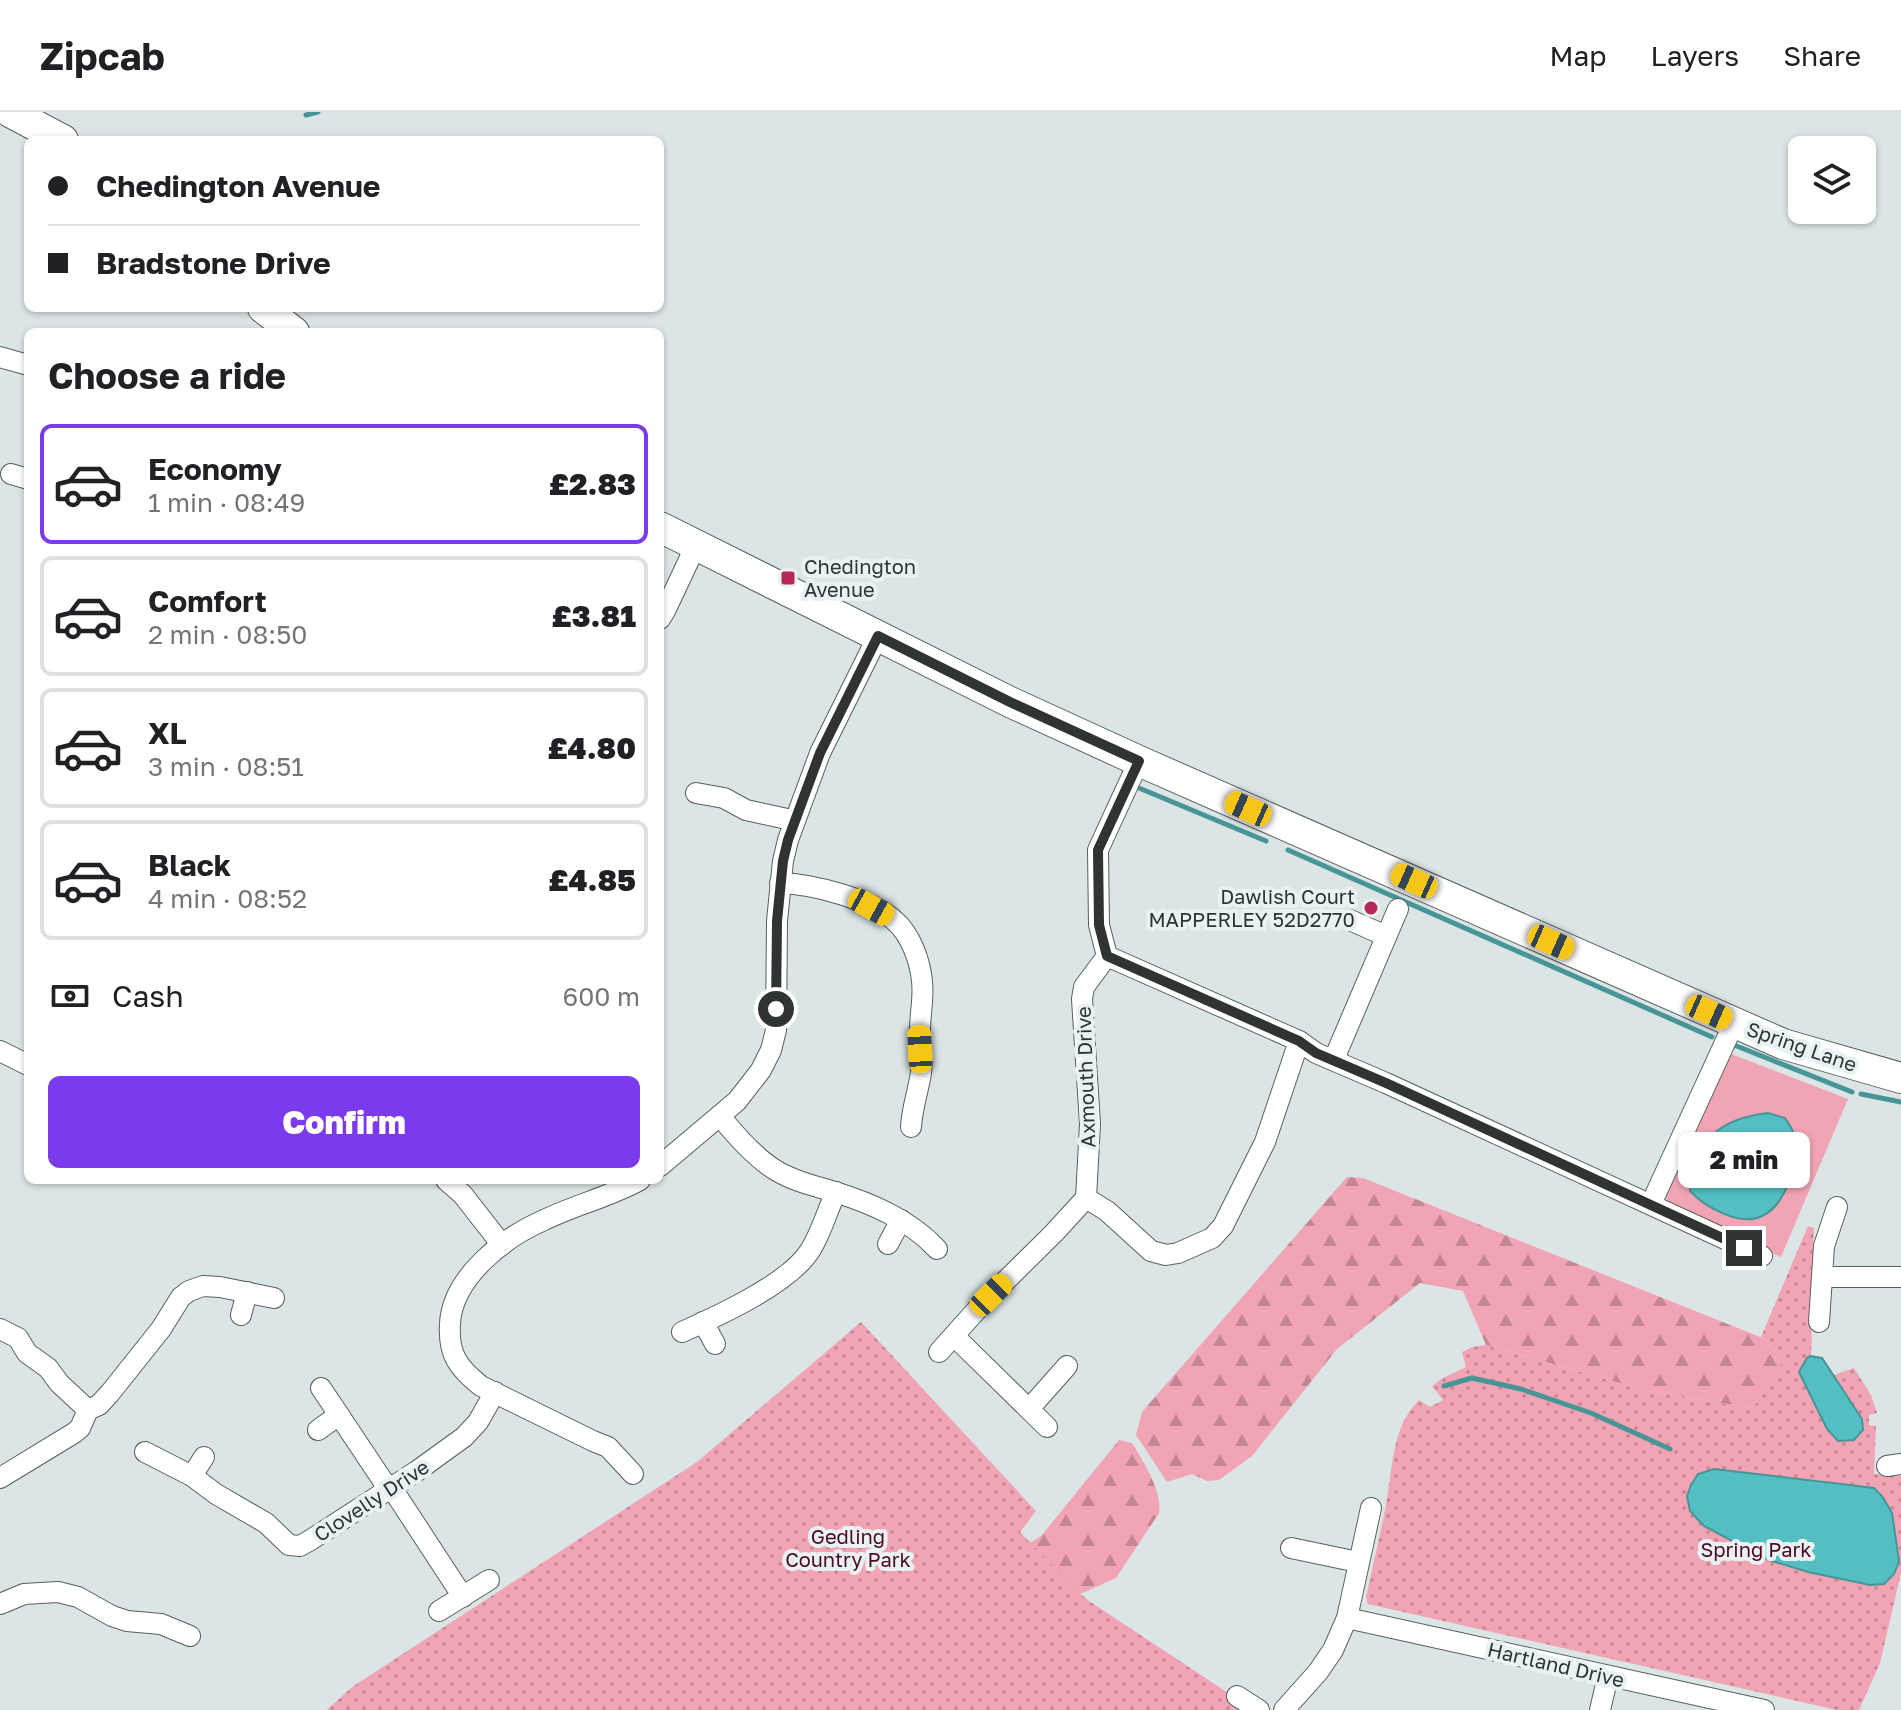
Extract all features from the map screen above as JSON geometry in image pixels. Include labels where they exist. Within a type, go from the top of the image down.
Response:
[{"type":"street","points":[[10,112],[55,136]]},
{"type":"street","points":[[268,312],[289,328]]},
{"type":"street","points":[[0,357],[24,364]]},
{"type":"street","name":"Spring Lane","points":[[664,529],[1010,702],[1139,761],[1783,1044],[1901,1078]]},
{"type":"street","points":[[664,613],[696,545]]},
{"type":"street","points":[[664,1163],[737,1101],[761,1070],[771,1050],[776,1030],[777,921],[783,861],[820,753],[878,636]]},
{"type":"street","points":[[1139,761],[1098,850],[1099,925],[1107,956],[1299,1041],[1316,1053],[1762,1256]]},
{"type":"street","points":[[724,798],[733,779]]},
{"type":"street","points":[[696,793],[724,798],[746,810],[794,823]]},
{"type":"street","points":[[780,883],[843,894],[894,919],[905,932],[918,961],[923,989],[921,1072],[906,1115]]},
{"type":"street","points":[[1334,1059],[1398,909]]},
{"type":"street","points":[[1350,920],[1386,936]]},
{"type":"street","name":"Axmouth Drive","points":[[1086,1198],[1090,1124],[1082,999],[1084,987],[1107,956]]},
{"type":"street","points":[[1651,1204],[1734,1023]]},
{"type":"street","points":[[939,1352],[1086,1198],[1107,1211],[1151,1251],[1166,1255],[1178,1253],[1212,1238],[1223,1226],[1265,1142],[1299,1041]]},
{"type":"street","points":[[0,1051],[24,1063]]},
{"type":"street","points":[[720,1116],[774,1170],[883,1210],[924,1235],[937,1249]]},
{"type":"street","points":[[451,1184],[463,1195],[502,1245]]},
{"type":"street","points":[[631,1184],[542,1220],[487,1258],[461,1287],[450,1315],[450,1342],[462,1370],[481,1386],[593,1441],[613,1438],[633,1474]]},
{"type":"street","points":[[682,1332],[773,1285],[791,1272],[811,1249],[836,1192]]},
{"type":"street","points":[[1819,1322],[1824,1246],[1837,1207]]},
{"type":"street","points":[[888,1244],[901,1220]]},
{"type":"street","points":[[1822,1277],[1901,1277]]},
{"type":"street","points":[[0,1478],[80,1428],[88,1410],[99,1405],[110,1393],[161,1329],[181,1297],[189,1291],[203,1286],[220,1287],[274,1298]]},
{"type":"street","points":[[241,1315],[247,1292]]},
{"type":"street","points":[[703,1322],[715,1344]]},
{"type":"street","points":[[16,1329],[27,1353],[48,1368],[88,1410]]},
{"type":"street","points":[[954,1336],[1047,1427]]},
{"type":"street","points":[[1029,1409],[1067,1366]]},
{"type":"street","points":[[321,1388],[463,1597]]},
{"type":"street","name":"Clovelly Drive","points":[[145,1452],[192,1476],[266,1523],[289,1545],[300,1546],[464,1437],[478,1422],[495,1392]]},
{"type":"street","points":[[318,1430],[339,1415]]},
{"type":"street","points":[[192,1476],[204,1457]]},
{"type":"street","points":[[1284,1710],[1318,1672],[1333,1650],[1347,1618],[1371,1508]]},
{"type":"street","points":[[1291,1548],[1358,1562]]},
{"type":"street","points":[[439,1611],[489,1580]]},
{"type":"street","points":[[0,1604],[24,1594],[58,1592],[78,1597],[127,1621],[163,1615],[190,1636]]},
{"type":"street","name":"Hartland Drive","points":[[1347,1618],[1764,1710]]},
{"type":"street","points":[[1600,1710],[1608,1676]]},
{"type":"street","points":[[1237,1696],[1259,1710]]},
{"type":"green space","points":[[1726,1052],[1848,1099],[1781,1257],[1765,1250],[1766,1246],[1668,1202],[1664,1193]]},
{"type":"green space","points":[[1347,1177],[1363,1178],[1765,1339],[1783,1361],[1753,1408],[1647,1391],[1486,1345],[1463,1291],[1420,1283],[1337,1349],[1252,1456],[1219,1480],[1207,1481],[1192,1474],[1167,1482],[1136,1435],[1142,1412]]},
{"type":"green space","name":"Spring Park","points":[[1808,1226],[1814,1228],[1809,1319],[1811,1355],[1822,1358],[1834,1375],[1854,1368],[1871,1395],[1877,1413],[1869,1415],[1869,1425],[1876,1426],[1874,1474],[1901,1476],[1901,1573],[1880,1663],[1859,1710],[1837,1710],[1368,1604],[1366,1597],[1398,1436],[1419,1400],[1430,1407],[1443,1400],[1432,1386],[1466,1367],[1462,1352],[1486,1345],[1647,1391],[1753,1408],[1783,1361],[1761,1337]]},
{"type":"green space","name":"Gedling Country Park","points":[[861,1322],[1036,1511],[1020,1532],[1075,1589],[1254,1710],[327,1710],[352,1687],[697,1462]]},
{"type":"green space","points":[[1119,1440],[1132,1443],[1146,1468],[1158,1496],[1159,1513],[1116,1578],[1060,1599],[1018,1532],[1032,1542],[1042,1535]]},
{"type":"water","points":[[1768,1113],[1785,1118],[1796,1144],[1790,1180],[1771,1211],[1753,1219],[1744,1219],[1723,1214],[1696,1197],[1690,1191],[1692,1174],[1703,1146],[1723,1127],[1736,1120]]},
{"type":"water","points":[[1810,1356],[1822,1358],[1862,1419],[1863,1430],[1854,1440],[1838,1441],[1827,1429],[1799,1372]]},
{"type":"water","points":[[1714,1469],[1874,1488],[1892,1513],[1899,1561],[1894,1574],[1884,1584],[1870,1585],[1808,1572],[1766,1559],[1704,1526],[1690,1511],[1687,1496],[1698,1474]]},
{"type":"waterway","points":[[306,115],[318,112]]},
{"type":"waterway","points":[[1139,788],[1266,841]]},
{"type":"waterway","points":[[1288,850],[1712,1037]]},
{"type":"waterway","points":[[1734,1045],[1852,1092]]},
{"type":"waterway","points":[[1861,1094],[1901,1102]]},
{"type":"waterway","points":[[1444,1386],[1472,1378],[1521,1389],[1591,1413],[1670,1449]]},
{"type":"place","name":"Chedington Avenue","points":[[788,578]]},
{"type":"place","name":"Dawlish Court MAPPERLEY 52D2770","points":[[1371,908]]},
{"type":"route","points":[[776,1009],[777,921],[788,840],[820,753],[878,636],[1010,702],[1139,761],[1098,850],[1099,925],[1107,956],[1299,1041],[1316,1053],[1744,1248]]}]
